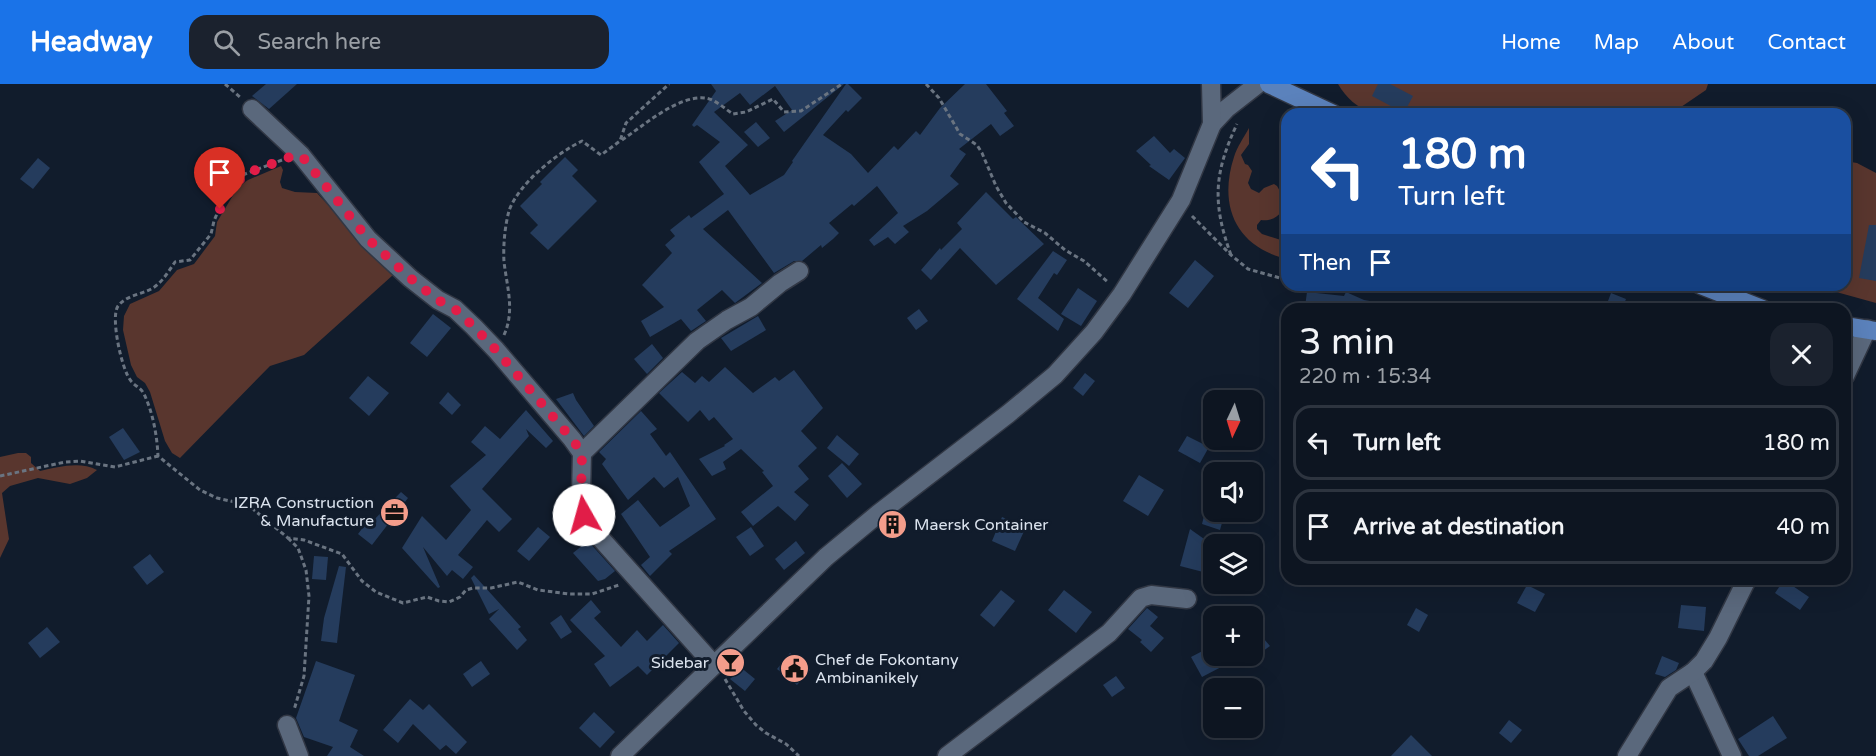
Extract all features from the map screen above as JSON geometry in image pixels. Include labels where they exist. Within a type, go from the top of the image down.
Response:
[{"type":"main road","points":[[1269,84],[1320,108]]},
{"type":"main road","points":[[1716,291],[1747,303]]},
{"type":"main road","points":[[1851,327],[1872,330]]},
{"type":"street","points":[[1211,84],[1212,124]]},
{"type":"street","points":[[620,756],[826,557],[1055,375],[1094,332],[1122,294],[1180,200],[1212,124],[1226,109],[1258,84]]},
{"type":"street","points":[[252,109],[301,155],[368,239],[410,278],[438,300],[455,309],[496,350],[582,453],[581,496],[584,515],[594,531],[714,664]]},
{"type":"street","points":[[582,453],[697,341],[751,307],[799,271]]},
{"type":"street","points":[[1851,366],[1872,330]]},
{"type":"street","points":[[1627,756],[1669,688],[1693,672],[1704,661],[1744,585]]},
{"type":"street","points":[[947,756],[1109,633],[1141,598],[1150,595],[1187,599]]},
{"type":"street","points":[[1693,672],[1732,756]]},
{"type":"street","points":[[287,725],[299,756]]},
{"type":"path","points":[[620,141],[626,123],[669,84]]},
{"type":"path","points":[[496,350],[508,325],[511,309],[504,258],[510,209],[528,181],[570,146],[582,141],[601,155],[673,106],[694,99],[706,98],[733,114],[746,112],[773,99],[784,112],[801,111],[842,84]]},
{"type":"path","points":[[926,84],[939,98],[960,134],[977,145],[996,186],[1012,210],[1024,222],[1046,232],[1065,250],[1084,261],[1122,294]]},
{"type":"path","points":[[1231,255],[1221,226],[1218,179],[1226,148],[1237,123]]},
{"type":"path","points":[[287,725],[297,703],[304,676],[309,596],[306,570],[298,548],[248,505],[217,498],[200,490],[158,456],[155,426],[144,394],[131,382],[124,367],[114,318],[118,307],[127,299],[158,285],[175,262],[190,260],[210,234],[223,199],[245,174],[301,155]]},
{"type":"path","points":[[1180,200],[1196,220],[1248,269],[1281,278]]},
{"type":"path","points":[[0,476],[65,462],[80,461],[115,467],[158,456]]},
{"type":"path","points":[[288,538],[304,540],[342,554],[362,581],[376,592],[403,603],[427,597],[439,602],[449,602],[460,597],[466,590],[491,588],[518,582],[538,590],[592,594],[639,581]]},
{"type":"path","points":[[714,664],[726,679],[744,711],[756,725],[786,744],[799,756]]},
{"type":"shaded area","points":[[1338,84],[1708,84],[1706,90],[1678,108],[1361,108],[1345,94]]},
{"type":"shaded area","points":[[1249,128],[1249,144],[1241,155],[1245,164],[1252,171],[1248,183],[1251,189],[1259,193],[1274,184],[1281,193],[1281,212],[1277,217],[1261,220],[1257,229],[1262,234],[1281,240],[1281,257],[1255,245],[1235,222],[1228,192],[1235,153]]},
{"type":"shaded area","points":[[1851,162],[1876,173],[1876,303],[1833,291],[1851,291]]},
{"type":"shaded area","points":[[281,166],[283,170],[280,182],[282,188],[295,192],[317,193],[393,275],[304,355],[270,366],[180,458],[172,453],[165,441],[150,392],[145,383],[137,377],[131,365],[123,330],[124,316],[130,304],[159,291],[177,270],[194,264],[215,236],[217,222],[238,187],[248,180]]},
{"type":"shaded area","points":[[26,453],[31,457],[31,463],[40,471],[76,465],[97,470],[87,478],[70,484],[38,478],[10,486],[2,493],[9,539],[0,558],[0,457]]},
{"type":"building","points":[[266,84],[297,84],[269,109],[252,96]]},
{"type":"building","points":[[711,84],[844,84],[784,132],[775,121],[792,110],[775,86],[750,105],[740,93],[714,112],[748,145],[725,166],[750,195],[784,175],[846,84],[862,98],[848,112],[846,110],[823,135],[851,154],[868,173],[894,146],[898,150],[916,131],[920,135],[940,108],[965,84],[986,84],[1007,111],[1004,113],[1014,126],[1000,136],[991,124],[959,149],[966,154],[950,176],[959,184],[927,211],[903,226],[909,232],[895,244],[888,237],[874,246],[869,240],[898,213],[877,186],[829,223],[839,233],[833,239],[822,248],[821,245],[802,261],[794,261],[774,273],[728,210],[703,229],[762,283],[735,303],[722,290],[697,310],[706,321],[691,331],[681,319],[650,337],[641,321],[664,307],[642,285],[672,253],[665,245],[675,236],[670,230],[689,215],[691,218],[724,194],[699,162],[720,142],[697,125],[694,127],[692,125],[716,91]]},
{"type":"building","points":[[1378,84],[1390,84],[1413,96],[1407,108],[1395,108],[1372,96]]},
{"type":"building","points":[[756,122],[770,138],[758,147],[744,132]]},
{"type":"building","points":[[1154,136],[1170,153],[1174,149],[1185,158],[1169,180],[1149,166],[1151,165],[1136,151]]},
{"type":"building","points":[[565,157],[578,170],[572,176],[597,201],[548,250],[530,233],[538,225],[520,206]]},
{"type":"building","points":[[38,158],[50,168],[33,189],[20,179]]},
{"type":"building","points":[[986,192],[1013,219],[1016,217],[1044,244],[996,285],[960,248],[931,280],[921,270],[940,248],[941,250],[962,229],[957,223]]},
{"type":"building","points":[[1869,225],[1876,225],[1876,281],[1859,278]]},
{"type":"building","points":[[1053,251],[1067,260],[1057,275],[1054,273],[1038,298],[1064,319],[1058,331],[1017,299]]},
{"type":"building","points":[[1195,260],[1214,276],[1188,308],[1169,293]]},
{"type":"building","points":[[1078,288],[1097,301],[1081,326],[1061,314]]},
{"type":"building","points":[[1307,292],[1344,296],[1346,292],[1375,302],[1375,303],[1306,303]]},
{"type":"building","points":[[1611,293],[1626,299],[1624,303],[1607,303]]},
{"type":"building","points":[[919,309],[928,321],[916,330],[907,318]]},
{"type":"building","points":[[433,314],[451,328],[427,357],[410,343]]},
{"type":"building","points":[[758,316],[766,330],[731,351],[721,338]]},
{"type":"building","points":[[652,344],[663,358],[647,374],[634,359]]},
{"type":"building","points":[[725,367],[753,393],[775,377],[779,381],[794,370],[823,408],[801,431],[817,448],[798,466],[809,479],[794,492],[809,505],[795,521],[778,506],[753,526],[741,512],[773,486],[762,472],[764,471],[741,449],[723,462],[726,469],[712,476],[699,459],[725,446],[733,439],[714,417],[709,421],[700,410],[688,422],[659,393],[682,372],[695,383],[702,376],[709,382]]},
{"type":"building","points":[[1085,373],[1095,381],[1083,396],[1073,388]]},
{"type":"building","points":[[368,376],[389,393],[369,416],[349,398]]},
{"type":"building","points":[[448,392],[461,405],[452,415],[439,403]]},
{"type":"building","points":[[573,393],[594,426],[584,436],[556,399]]},
{"type":"building","points":[[526,410],[553,441],[546,448],[526,429],[529,436],[482,489],[512,519],[499,532],[487,520],[458,555],[473,567],[463,579],[452,570],[447,576],[423,547],[440,587],[438,588],[402,548],[422,516],[446,540],[471,510],[450,486],[486,455],[471,442],[485,426],[500,439]]},
{"type":"building","points":[[641,411],[657,429],[650,434],[666,456],[670,452],[716,519],[669,551],[672,554],[650,576],[641,565],[650,557],[621,514],[638,500],[660,527],[690,506],[678,477],[664,488],[654,477],[628,500],[602,464],[606,459],[599,452]]},
{"type":"building","points":[[123,428],[140,452],[124,460],[109,437]]},
{"type":"building","points":[[837,435],[859,454],[849,466],[827,448]]},
{"type":"building","points":[[1187,436],[1203,444],[1203,450],[1207,450],[1200,463],[1178,451]]},
{"type":"building","points":[[842,463],[862,484],[847,498],[828,476]]},
{"type":"building","points":[[1139,475],[1164,490],[1148,516],[1123,501]]},
{"type":"building","points":[[401,492],[408,498],[372,545],[358,534],[367,522],[370,524]]},
{"type":"building","points":[[1002,517],[1026,527],[1015,551],[992,541]]},
{"type":"building","points":[[1203,520],[1203,522],[1222,522],[1220,530],[1202,524]]},
{"type":"building","points":[[538,527],[550,537],[529,561],[517,551]]},
{"type":"building","points":[[751,527],[764,546],[750,556],[736,537]]},
{"type":"building","points":[[1190,529],[1203,538],[1203,572],[1180,566]]},
{"type":"building","points":[[588,541],[615,571],[605,579],[598,581],[573,553]]},
{"type":"building","points":[[796,541],[805,553],[784,570],[775,559]]},
{"type":"building","points":[[150,554],[164,572],[147,585],[133,567]]},
{"type":"building","points":[[314,556],[328,557],[326,580],[312,579]]},
{"type":"building","points":[[339,566],[346,567],[337,643],[321,641],[324,618]]},
{"type":"building","points":[[474,575],[521,627],[518,629],[527,640],[517,650],[489,619],[499,609],[489,614],[471,578]]},
{"type":"building","points":[[1527,585],[1545,594],[1535,612],[1517,603]]},
{"type":"building","points":[[1781,585],[1791,585],[1809,597],[1800,610],[1775,593]]},
{"type":"building","points":[[1001,590],[1015,601],[994,627],[980,615]]},
{"type":"building","points":[[1064,590],[1092,612],[1076,633],[1048,610]]},
{"type":"building","points":[[591,600],[601,612],[594,618],[621,647],[637,630],[647,641],[663,625],[679,643],[647,675],[638,666],[610,687],[594,664],[605,656],[570,620]]},
{"type":"building","points":[[1681,605],[1706,607],[1704,631],[1678,628]]},
{"type":"building","points":[[1147,608],[1158,617],[1150,626],[1164,638],[1151,652],[1140,642],[1142,640],[1128,629]]},
{"type":"building","points":[[1416,608],[1428,615],[1419,632],[1407,625]]},
{"type":"building","points":[[561,615],[572,632],[561,639],[550,623]]},
{"type":"building","points":[[47,627],[60,642],[40,658],[28,643]]},
{"type":"building","points":[[1263,638],[1270,646],[1263,651]]},
{"type":"building","points":[[1203,651],[1203,666],[1223,666],[1202,677],[1191,657]]},
{"type":"building","name":"Chef de Fokontany Ambinanikely","points":[[790,653],[810,670],[797,685],[777,669]]},
{"type":"building","points":[[1662,656],[1679,663],[1676,670],[1665,677],[1655,674]]},
{"type":"building","points":[[316,661],[355,675],[339,721],[358,730],[350,747],[364,756],[327,756],[333,747],[304,737],[296,718]]},
{"type":"building","points":[[481,661],[490,674],[472,687],[463,674]]},
{"type":"building","points":[[734,662],[755,679],[745,691],[730,679],[732,677],[725,670]]},
{"type":"building","points":[[1116,676],[1125,688],[1112,697],[1103,685]]},
{"type":"building","points":[[410,699],[423,710],[429,704],[467,742],[456,754],[446,745],[440,750],[413,724],[398,743],[383,730]]},
{"type":"building","points":[[594,712],[615,732],[600,748],[579,728]]},
{"type":"building","points":[[1773,716],[1787,738],[1758,756],[1749,756],[1738,739]]},
{"type":"building","points":[[1509,720],[1522,730],[1511,743],[1499,733]]},
{"type":"building","points":[[1411,735],[1432,756],[1391,756]]},
{"type":"place","name":"IZRA Construction & Manufacture","points":[[395,512]]},
{"type":"place","name":"Maersk Container","points":[[893,525]]},
{"type":"place","name":"Sidebar","points":[[730,663]]},
{"type":"place","name":"Chef de Fokontany Ambinanikely","points":[[794,669]]},
{"type":"route","points":[[220,209],[223,199],[245,174],[301,155],[368,239],[410,278],[438,300],[455,309],[474,327],[572,439],[582,453],[581,496],[584,515]]}]
